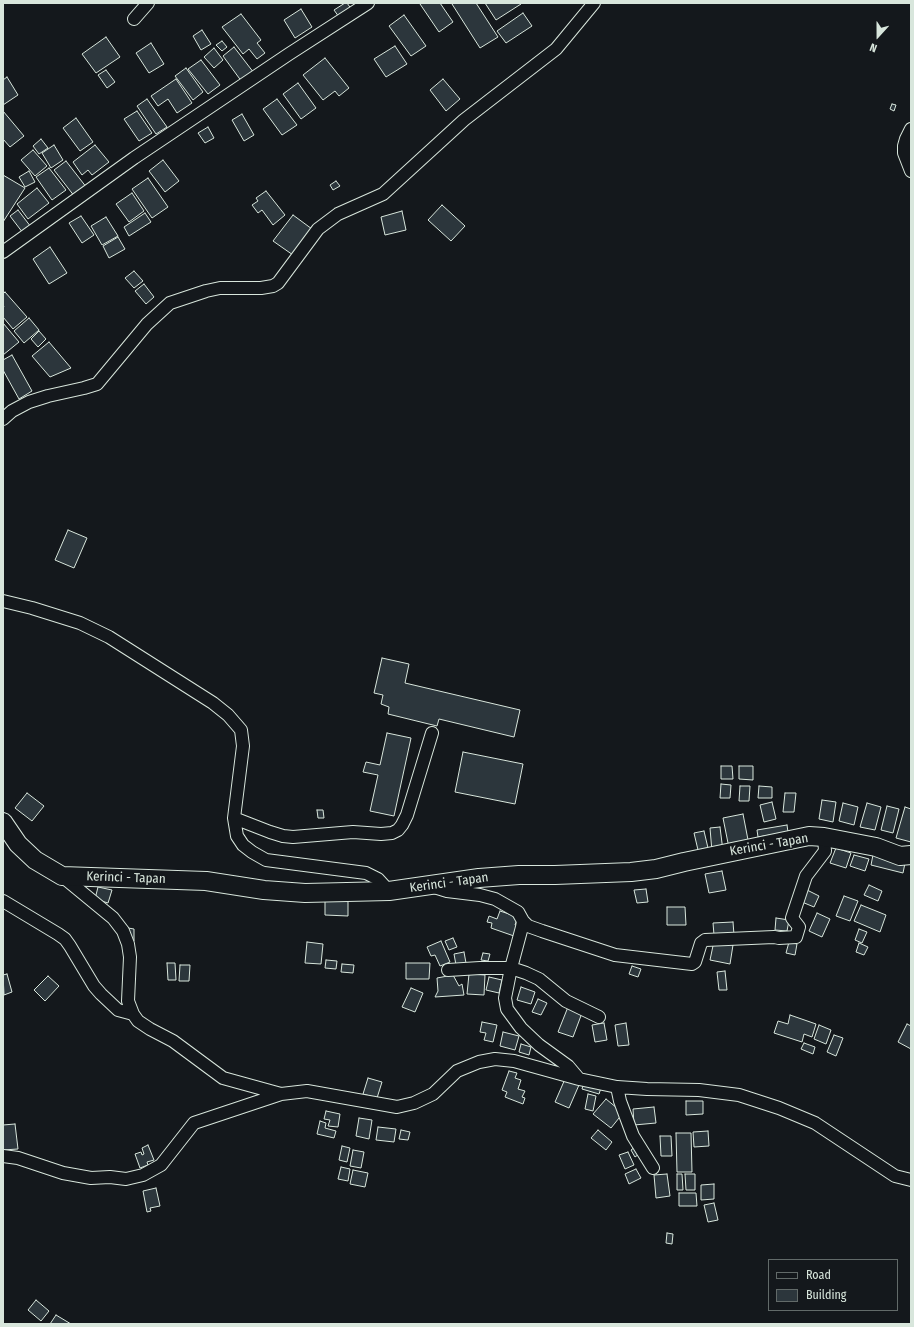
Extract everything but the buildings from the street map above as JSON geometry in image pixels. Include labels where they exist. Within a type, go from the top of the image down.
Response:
[{"type":"highway","name":"Kerinci - Tapan","points":[[3,822],[18,844],[35,860],[62,876],[206,881],[264,890],[305,893],[389,892],[427,885],[513,876],[555,876],[631,872],[656,869],[809,836],[824,837],[876,847],[900,856],[911,855]]},
{"type":"street","points":[[134,19],[148,3]]},
{"type":"street","points":[[3,252],[134,158],[368,3]]},
{"type":"street","points":[[3,419],[12,411],[29,402],[97,384],[147,324],[170,303],[220,288],[262,288],[274,286],[278,283],[318,229],[338,214],[383,194],[464,120],[556,49],[594,3]]},
{"type":"street","points":[[911,129],[904,146],[904,153],[911,172]]},
{"type":"street","points":[[3,601],[74,621],[109,637],[213,702],[228,715],[241,730],[243,746],[234,818],[237,836],[244,845],[266,860],[366,873],[378,879],[389,892]]},
{"type":"street","points":[[234,818],[282,836],[293,837],[354,832],[381,834],[392,833],[398,830],[407,815],[432,733]]},
{"type":"street","points":[[427,885],[447,891],[480,895],[495,899],[518,912],[523,922],[528,926],[615,955],[692,964],[695,962],[701,943],[705,940],[774,936],[780,938],[796,937],[799,927],[792,918],[806,876],[825,851],[824,837]]},
{"type":"street","points":[[62,876],[113,918],[122,931],[128,944],[130,957],[128,1001],[133,1014],[138,1021],[173,1041],[223,1078],[281,1094]]},
{"type":"street","points":[[3,901],[65,939],[94,986],[101,994],[118,1010],[133,1014]]},
{"type":"street","points":[[523,922],[511,965],[505,998],[507,1010],[521,1028],[539,1045],[568,1066],[579,1079]]},
{"type":"street","points":[[448,970],[511,965],[539,979],[566,1001],[599,1017]]},
{"type":"street","points":[[3,1156],[18,1158],[63,1173],[91,1178],[110,1177],[126,1179],[143,1175],[162,1165],[194,1123],[281,1094],[307,1091],[397,1107],[414,1103],[433,1094],[458,1071],[479,1062],[495,1059],[514,1061],[579,1079],[616,1087],[719,1092],[739,1096],[779,1108],[815,1123],[895,1176],[911,1180]]},
{"type":"street","points":[[616,1087],[633,1136],[653,1168]]}]
